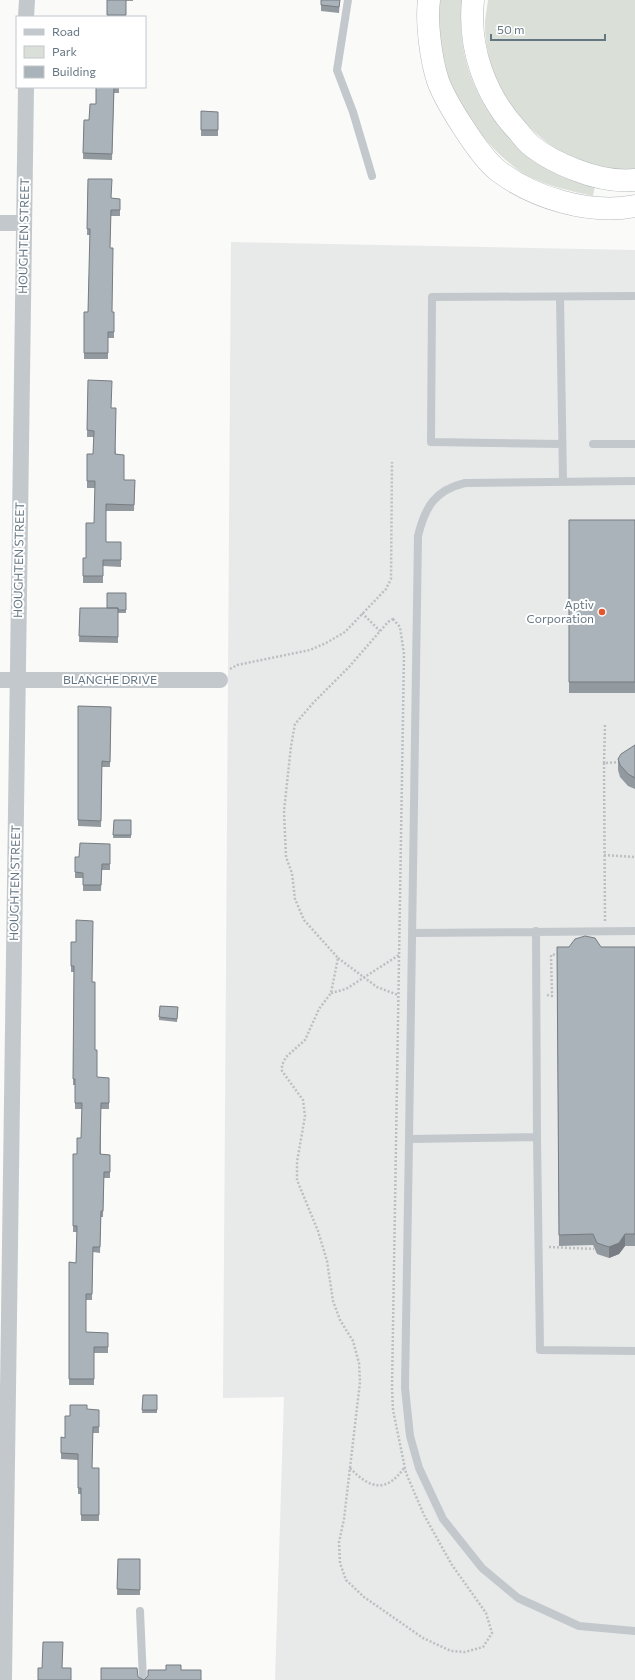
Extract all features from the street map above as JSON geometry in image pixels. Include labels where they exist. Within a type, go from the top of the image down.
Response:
[{"type":"highway","points":[[429,0],[428,10],[432,54],[438,82],[458,119],[475,143],[497,169],[536,193],[578,206],[625,208],[635,206]]},
{"type":"highway","points":[[473,0],[473,40],[480,71],[494,99],[509,122],[532,146],[556,162],[592,176],[624,181],[635,180]]},
{"type":"street","points":[[26,16],[27,0]]},
{"type":"street","name":"HOUGHTEN STREET","points":[[4,1680],[26,88]]},
{"type":"street","points":[[0,223],[24,223]]},
{"type":"street","name":"BLANCHE DRIVE","points":[[0,680],[220,680]]},
{"type":"lane","points":[[348,0],[337,70],[354,112],[372,176]]},
{"type":"lane","points":[[561,444],[431,442],[432,297],[635,296]]},
{"type":"lane","points":[[560,297],[561,444],[563,481]]},
{"type":"lane","points":[[593,444],[635,444]]},
{"type":"lane","points":[[635,481],[481,481],[453,486],[437,496],[428,507],[422,519],[418,536],[405,1388],[410,1436],[419,1468],[443,1519],[482,1568],[518,1598],[579,1626],[635,1631]]},
{"type":"lane","points":[[412,933],[635,930]]},
{"type":"lane","points":[[536,931],[540,1350],[635,1351]]},
{"type":"lane","points":[[409,1139],[538,1137]]},
{"type":"lane","points":[[140,1611],[143,1680]]},
{"type":"path","points":[[220,680],[221,673],[237,665],[310,650],[326,643],[345,632],[386,589],[391,579],[392,462]]},
{"type":"path","points":[[362,613],[380,630]]},
{"type":"path","points":[[338,958],[330,993],[319,1009],[305,1040],[286,1057],[282,1065],[282,1072],[303,1100],[305,1116],[297,1162],[296,1180],[318,1231],[327,1261],[333,1301],[340,1320],[353,1341],[359,1363],[360,1382],[344,1519],[339,1542],[340,1563],[346,1580],[364,1597],[423,1638],[451,1651],[465,1652],[483,1647],[492,1633],[486,1613],[452,1565],[424,1515],[404,1468],[393,1410],[392,1388],[397,995],[404,654],[400,627],[393,619],[380,630],[349,667],[314,702],[295,724],[291,746],[284,811],[286,857],[292,872],[296,899],[304,920],[338,958],[364,978],[377,987],[397,995],[411,1001]]},
{"type":"path","points":[[605,726],[605,921]]},
{"type":"path","points":[[604,763],[628,761]]},
{"type":"path","points":[[604,855],[635,857]]},
{"type":"path","points":[[330,993],[346,989],[398,955],[405,953]]},
{"type":"path","points":[[547,1002],[547,995],[552,996],[551,954],[564,954]]},
{"type":"path","points":[[549,1240],[549,1247],[594,1249]]},
{"type":"path","points":[[350,1467],[361,1479],[372,1485],[385,1485],[398,1477],[404,1468]]},
{"type":"shaded area","points":[[231,242],[635,250],[635,1680],[275,1680],[284,1397],[223,1398]]},
{"type":"green space","points":[[440,0],[463,0],[461,25],[463,49],[470,73],[492,118],[508,137],[547,167],[565,178],[595,186],[593,196],[550,185],[526,175],[498,153],[485,139],[463,108],[447,75],[440,44]]},
{"type":"green space","points":[[488,0],[635,0],[635,171],[614,170],[592,166],[570,157],[531,129],[515,111],[502,90],[492,68],[487,45],[485,21]]},
{"type":"building","points":[[107,0],[126,0],[126,15],[107,15]]},
{"type":"building","points":[[321,0],[340,0],[339,7],[321,5]]},
{"type":"building","points":[[96,88],[114,88],[112,154],[83,153],[84,120],[89,120],[90,104],[96,104]]},
{"type":"building","points":[[201,111],[218,112],[218,130],[201,130]]},
{"type":"building","points":[[88,179],[112,179],[111,198],[120,199],[120,210],[111,210],[110,248],[113,248],[112,312],[114,312],[114,332],[108,332],[108,353],[84,353],[84,312],[88,312],[90,229],[87,229]]},
{"type":"building","points":[[88,380],[112,381],[111,408],[116,408],[115,454],[124,455],[124,480],[135,480],[134,505],[106,504],[106,542],[121,542],[121,560],[103,560],[103,576],[83,576],[83,558],[86,558],[86,523],[94,523],[95,481],[87,481],[87,454],[93,454],[94,431],[87,430]]},
{"type":"building","name":"Aptiv Corporation","points":[[569,520],[635,520],[635,682],[569,682]]},
{"type":"building","points":[[107,593],[126,593],[126,610],[107,608]]},
{"type":"building","points":[[80,608],[118,608],[118,637],[79,636]]},
{"type":"building","points":[[78,706],[111,707],[110,762],[102,761],[101,821],[78,820]]},
{"type":"building","points":[[635,745],[635,778],[628,774],[620,765],[618,759],[621,754]]},
{"type":"building","points":[[114,820],[131,820],[131,835],[113,835]]},
{"type":"building","points":[[80,843],[110,844],[110,864],[102,864],[101,885],[83,885],[83,873],[75,872],[75,857],[79,857]]},
{"type":"building","points":[[76,920],[93,921],[92,982],[95,982],[95,1050],[97,1050],[97,1077],[109,1078],[109,1103],[101,1103],[100,1154],[110,1155],[110,1172],[104,1172],[100,1247],[93,1247],[92,1294],[86,1294],[86,1332],[108,1333],[108,1347],[94,1347],[94,1379],[69,1379],[69,1262],[76,1263],[77,1226],[73,1226],[73,1154],[77,1154],[77,1138],[81,1138],[82,1103],[75,1103],[75,1079],[73,1079],[74,966],[71,966],[71,942],[76,942]]},
{"type":"building","points":[[585,936],[595,938],[601,947],[635,947],[635,1234],[625,1234],[619,1243],[609,1247],[597,1243],[593,1234],[559,1235],[557,947],[569,947],[575,939]]},
{"type":"building","points":[[160,1006],[178,1007],[177,1019],[159,1017]]},
{"type":"building","points":[[143,1395],[157,1395],[157,1410],[142,1410]]},
{"type":"building","points":[[70,1405],[87,1405],[87,1409],[99,1410],[99,1427],[93,1427],[92,1468],[99,1468],[99,1515],[81,1515],[81,1488],[78,1488],[78,1454],[61,1453],[61,1437],[65,1438],[65,1416],[70,1416]]},
{"type":"building","points":[[118,1559],[140,1559],[140,1590],[117,1589]]},
{"type":"building","points":[[43,1642],[63,1642],[62,1668],[71,1668],[71,1680],[38,1680],[38,1668],[42,1668]]},
{"type":"building","points":[[166,1665],[181,1665],[181,1670],[201,1670],[201,1680],[144,1680],[148,1676],[148,1670],[166,1670]]},
{"type":"building","points":[[101,1668],[137,1668],[138,1677],[144,1680],[101,1680]]},
{"type":"place","name":"Aptiv Corporation","points":[[602,612]]}]
